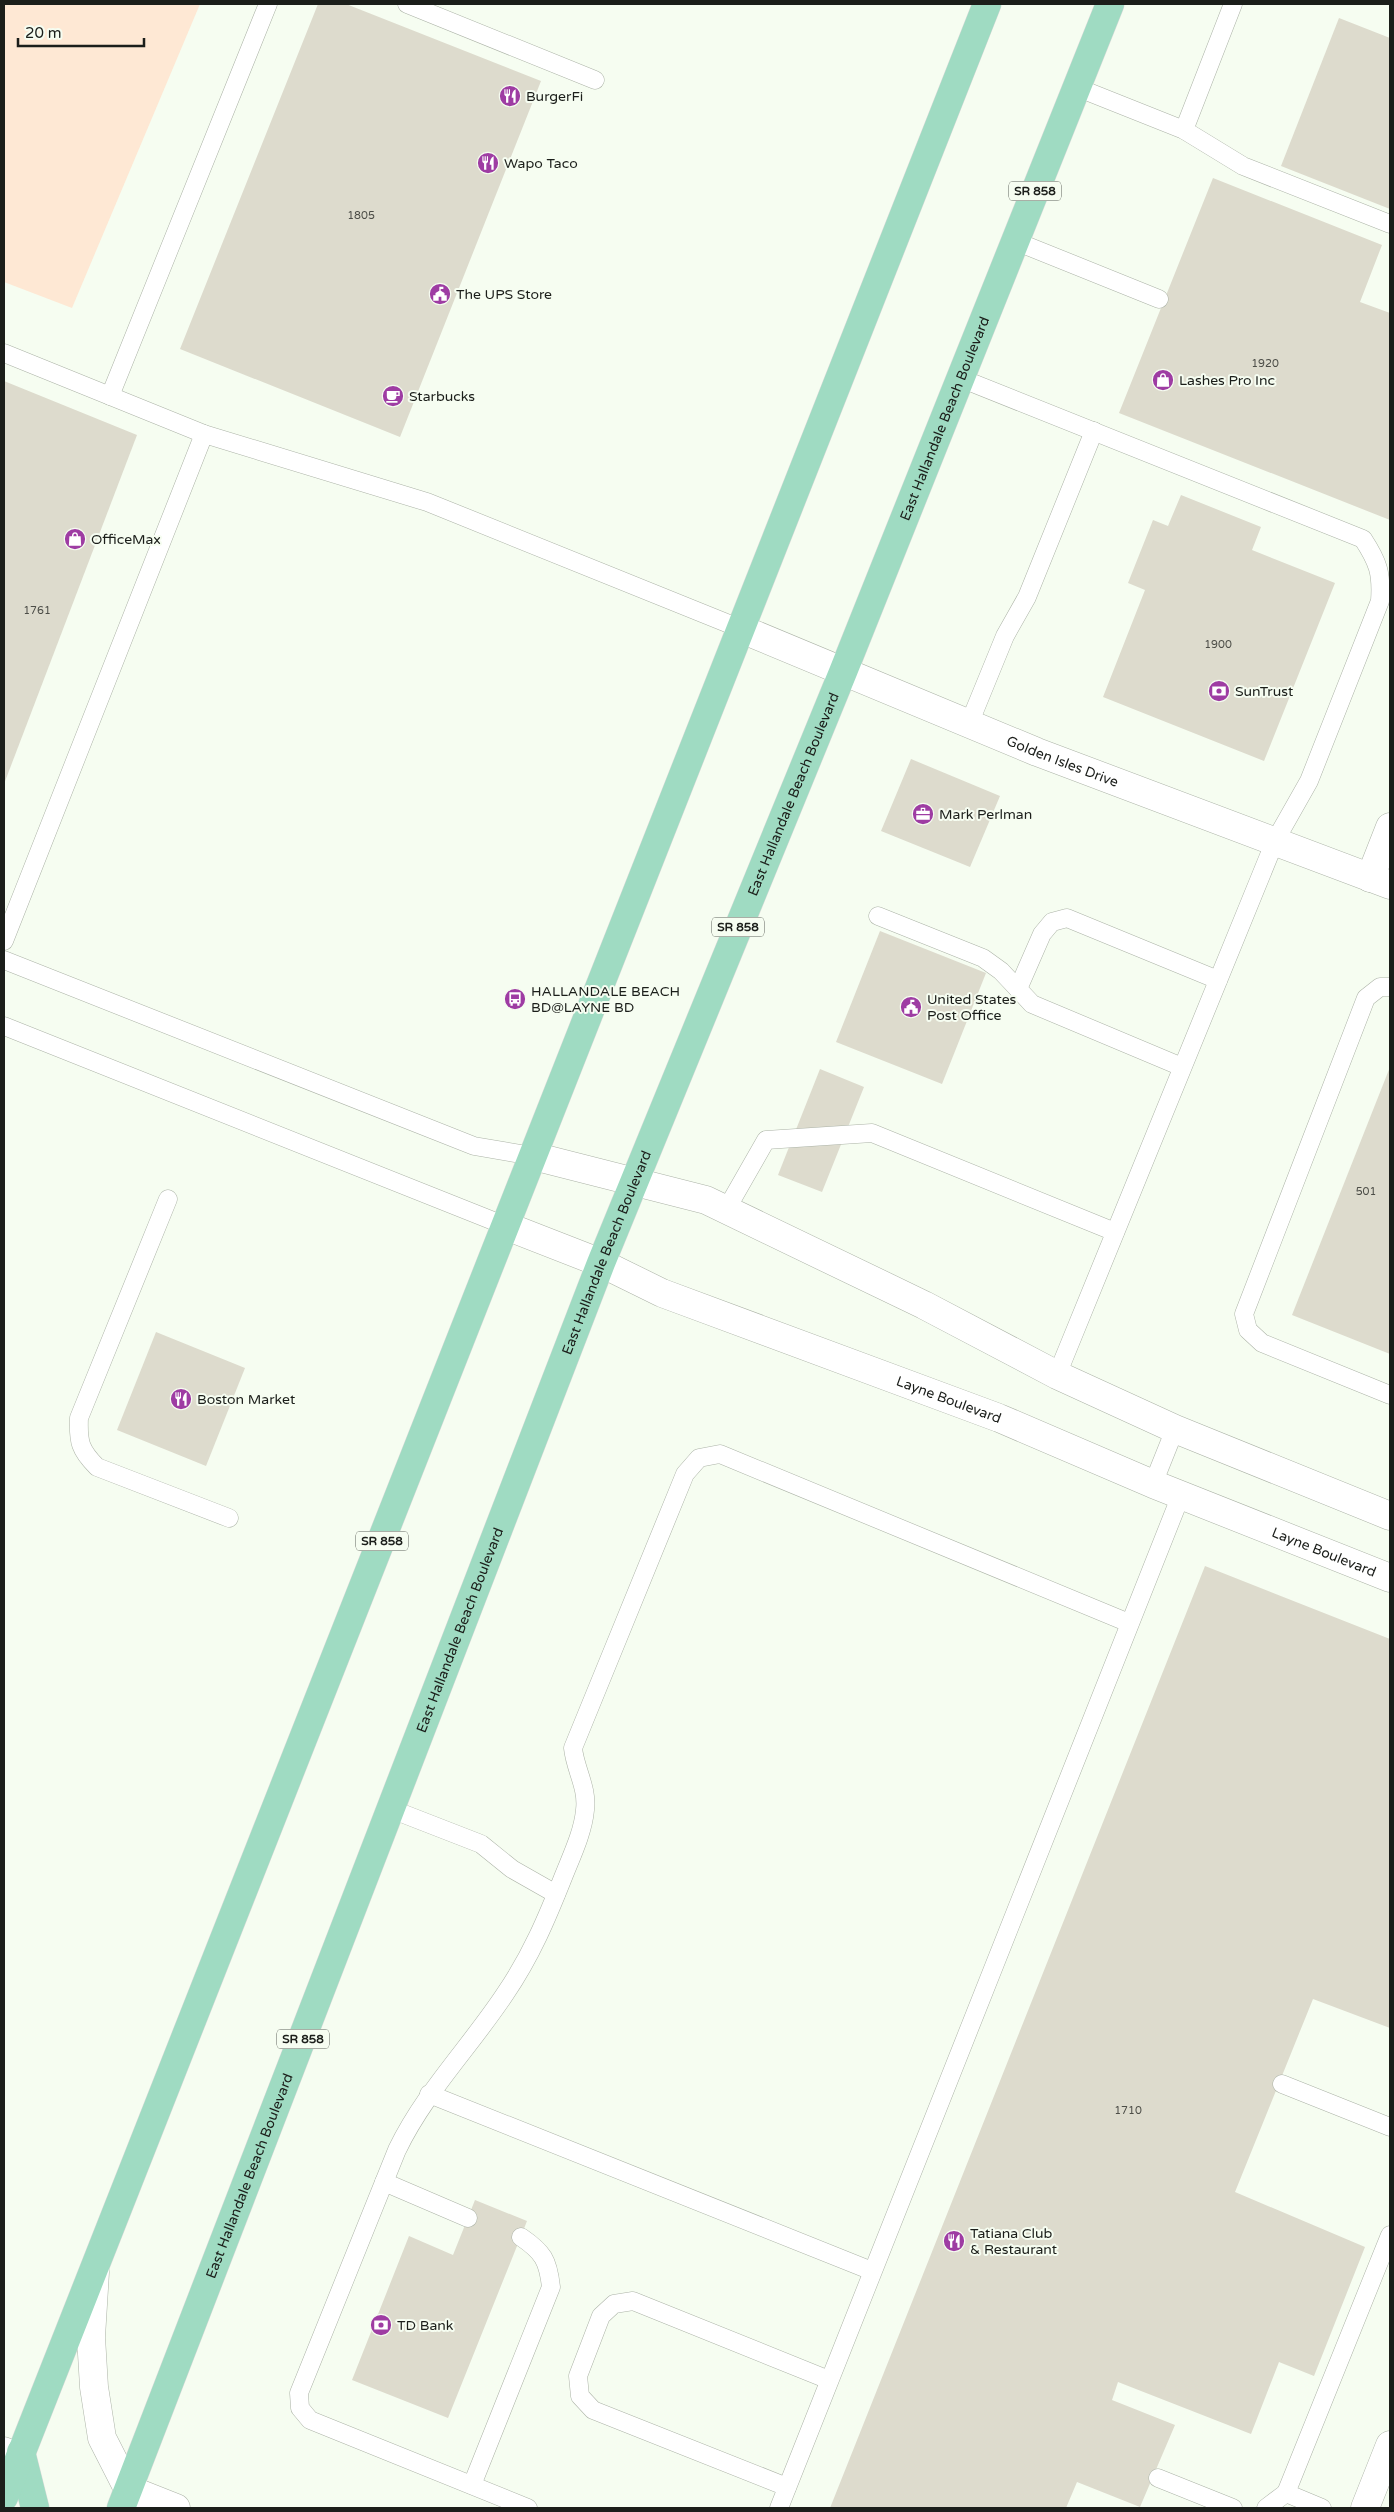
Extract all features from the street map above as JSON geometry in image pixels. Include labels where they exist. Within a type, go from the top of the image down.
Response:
[{"type":"main road","name":"SR 858","points":[[4,2497],[13,2449],[96,2263],[506,1226],[739,628],[987,4]]},
{"type":"main road","name":"East Hallandale Beach Boulevard","points":[[125,2499],[602,1263],[843,672],[1110,4]]},
{"type":"main road","points":[[13,2449],[35,2508]]},
{"type":"street","name":"Golden Isles Drive","points":[[739,628],[1037,752],[1380,881]]},
{"type":"street","points":[[1380,881],[1390,827]]},
{"type":"street","points":[[533,1156],[706,1200],[924,1305],[1057,1375],[1175,1429],[1390,1516]]},
{"type":"street","name":"Layne Boulevard","points":[[506,1226],[602,1263],[662,1293],[1000,1418],[1153,1484],[1390,1578]]},
{"type":"street","points":[[96,2263],[91,2337],[94,2387],[102,2438],[125,2499],[176,2508]]},
{"type":"street","points":[[1366,2508],[1390,2445]]},
{"type":"lane","points":[[110,396],[268,4]]},
{"type":"lane","points":[[407,4],[595,80]]},
{"type":"lane","points":[[1184,130],[1233,4]]},
{"type":"lane","points":[[1076,87],[1184,130],[1243,166],[1390,224]]},
{"type":"lane","points":[[1015,240],[1159,299]]},
{"type":"lane","points":[[4,353],[204,434],[427,502],[739,628]]},
{"type":"lane","points":[[960,378],[1363,539],[1376,558],[1382,579],[1380,601],[1309,781],[1275,841],[1057,1375]]},
{"type":"lane","points":[[969,724],[1005,636],[1027,597],[1094,431]]},
{"type":"lane","points":[[4,941],[204,434]]},
{"type":"lane","points":[[878,916],[983,958],[1001,971],[1032,1004],[1182,1067]]},
{"type":"lane","points":[[1018,989],[1042,934],[1052,922],[1067,918],[1218,980]]},
{"type":"lane","points":[[4,960],[474,1146],[533,1156]]},
{"type":"lane","points":[[1390,987],[1380,987],[1366,998],[1244,1314],[1248,1330],[1262,1343],[1390,1395]]},
{"type":"lane","points":[[4,1026],[506,1226]]},
{"type":"lane","points":[[726,1210],[766,1140],[872,1133],[1115,1232]]},
{"type":"lane","points":[[168,1199],[79,1418],[78,1438],[85,1454],[97,1467],[230,1518]]},
{"type":"lane","points":[[1153,1484],[1175,1429]]},
{"type":"lane","points":[[528,2508],[310,2420],[300,2408],[299,2393],[410,2122],[429,2094],[504,1996],[534,1948],[577,1842],[586,1810],[582,1778],[574,1764],[573,1748],[685,1474],[698,1458],[720,1454],[1129,1624]]},
{"type":"lane","points":[[778,2508],[1181,1495]]},
{"type":"lane","points":[[391,1809],[481,1844],[512,1869],[556,1894]]},
{"type":"lane","points":[[1282,2084],[1390,2128]]},
{"type":"lane","points":[[429,2094],[872,2271]]},
{"type":"lane","points":[[384,2182],[468,2218]]},
{"type":"lane","points":[[1266,2508],[1286,2493],[1390,2235]]},
{"type":"lane","points":[[472,2485],[551,2287],[548,2264],[536,2247],[521,2237]]},
{"type":"lane","points":[[787,2487],[593,2410],[580,2396],[578,2376],[601,2316],[614,2304],[633,2301],[829,2380]]},
{"type":"lane","points":[[1158,2478],[1233,2508]]},
{"type":"lane","points":[[1286,2493],[1322,2508]]},
{"type":"shaded area","points":[[4,4],[200,4],[72,308],[4,282]]},
{"type":"building","points":[[318,4],[346,4],[541,81],[400,437],[180,349]]},
{"type":"building","points":[[1339,18],[1390,38],[1390,209],[1281,166]]},
{"type":"building","points":[[1213,178],[1382,245],[1360,302],[1390,313],[1390,520],[1119,413]]},
{"type":"building","points":[[4,381],[137,435],[4,784]]},
{"type":"building","points":[[1181,495],[1261,527],[1252,550],[1335,583],[1264,761],[1103,697],[1145,590],[1128,583],[1153,520],[1168,526]]},
{"type":"building","points":[[911,759],[1000,796],[970,867],[881,831]]},
{"type":"building","name":"United States Post Office","points":[[880,931],[986,973],[942,1084],[836,1042]]},
{"type":"building","points":[[1390,1067],[1390,1354],[1292,1315]]},
{"type":"building","points":[[820,1069],[864,1087],[822,1192],[778,1175]]},
{"type":"building","name":"Boston Market","points":[[156,1332],[245,1368],[206,1466],[117,1430]]},
{"type":"building","points":[[1205,1566],[1390,1639],[1390,2028],[1313,1999],[1235,2192],[1365,2247],[1314,2376],[1279,2362],[1251,2434],[1118,2382],[1112,2400],[1175,2425],[1140,2507],[1077,2482],[1066,2508],[830,2508]]},
{"type":"building","points":[[475,2200],[527,2221],[448,2418],[352,2380],[409,2236],[453,2255]]},
{"type":"place","name":"BurgerFi","points":[[510,96]]},
{"type":"place","name":"Wapo Taco","points":[[488,163]]},
{"type":"place","name":"The UPS Store","points":[[440,294]]},
{"type":"place","name":"Lashes Pro Inc","points":[[1163,380]]},
{"type":"place","name":"Starbucks","points":[[393,396]]},
{"type":"place","name":"OfficeMax","points":[[75,539]]},
{"type":"place","name":"SunTrust","points":[[1219,691]]},
{"type":"place","name":"Mark Perlman","points":[[923,814]]},
{"type":"place","name":"HALLANDALE BEACH BD@LAYNE BD","points":[[515,999]]},
{"type":"place","name":"United States Post Office","points":[[911,1007]]},
{"type":"place","name":"Boston Market","points":[[181,1399]]},
{"type":"place","name":"Tatiana Club & Restaurant","points":[[954,2241]]},
{"type":"place","name":"TD Bank","points":[[381,2325]]}]
